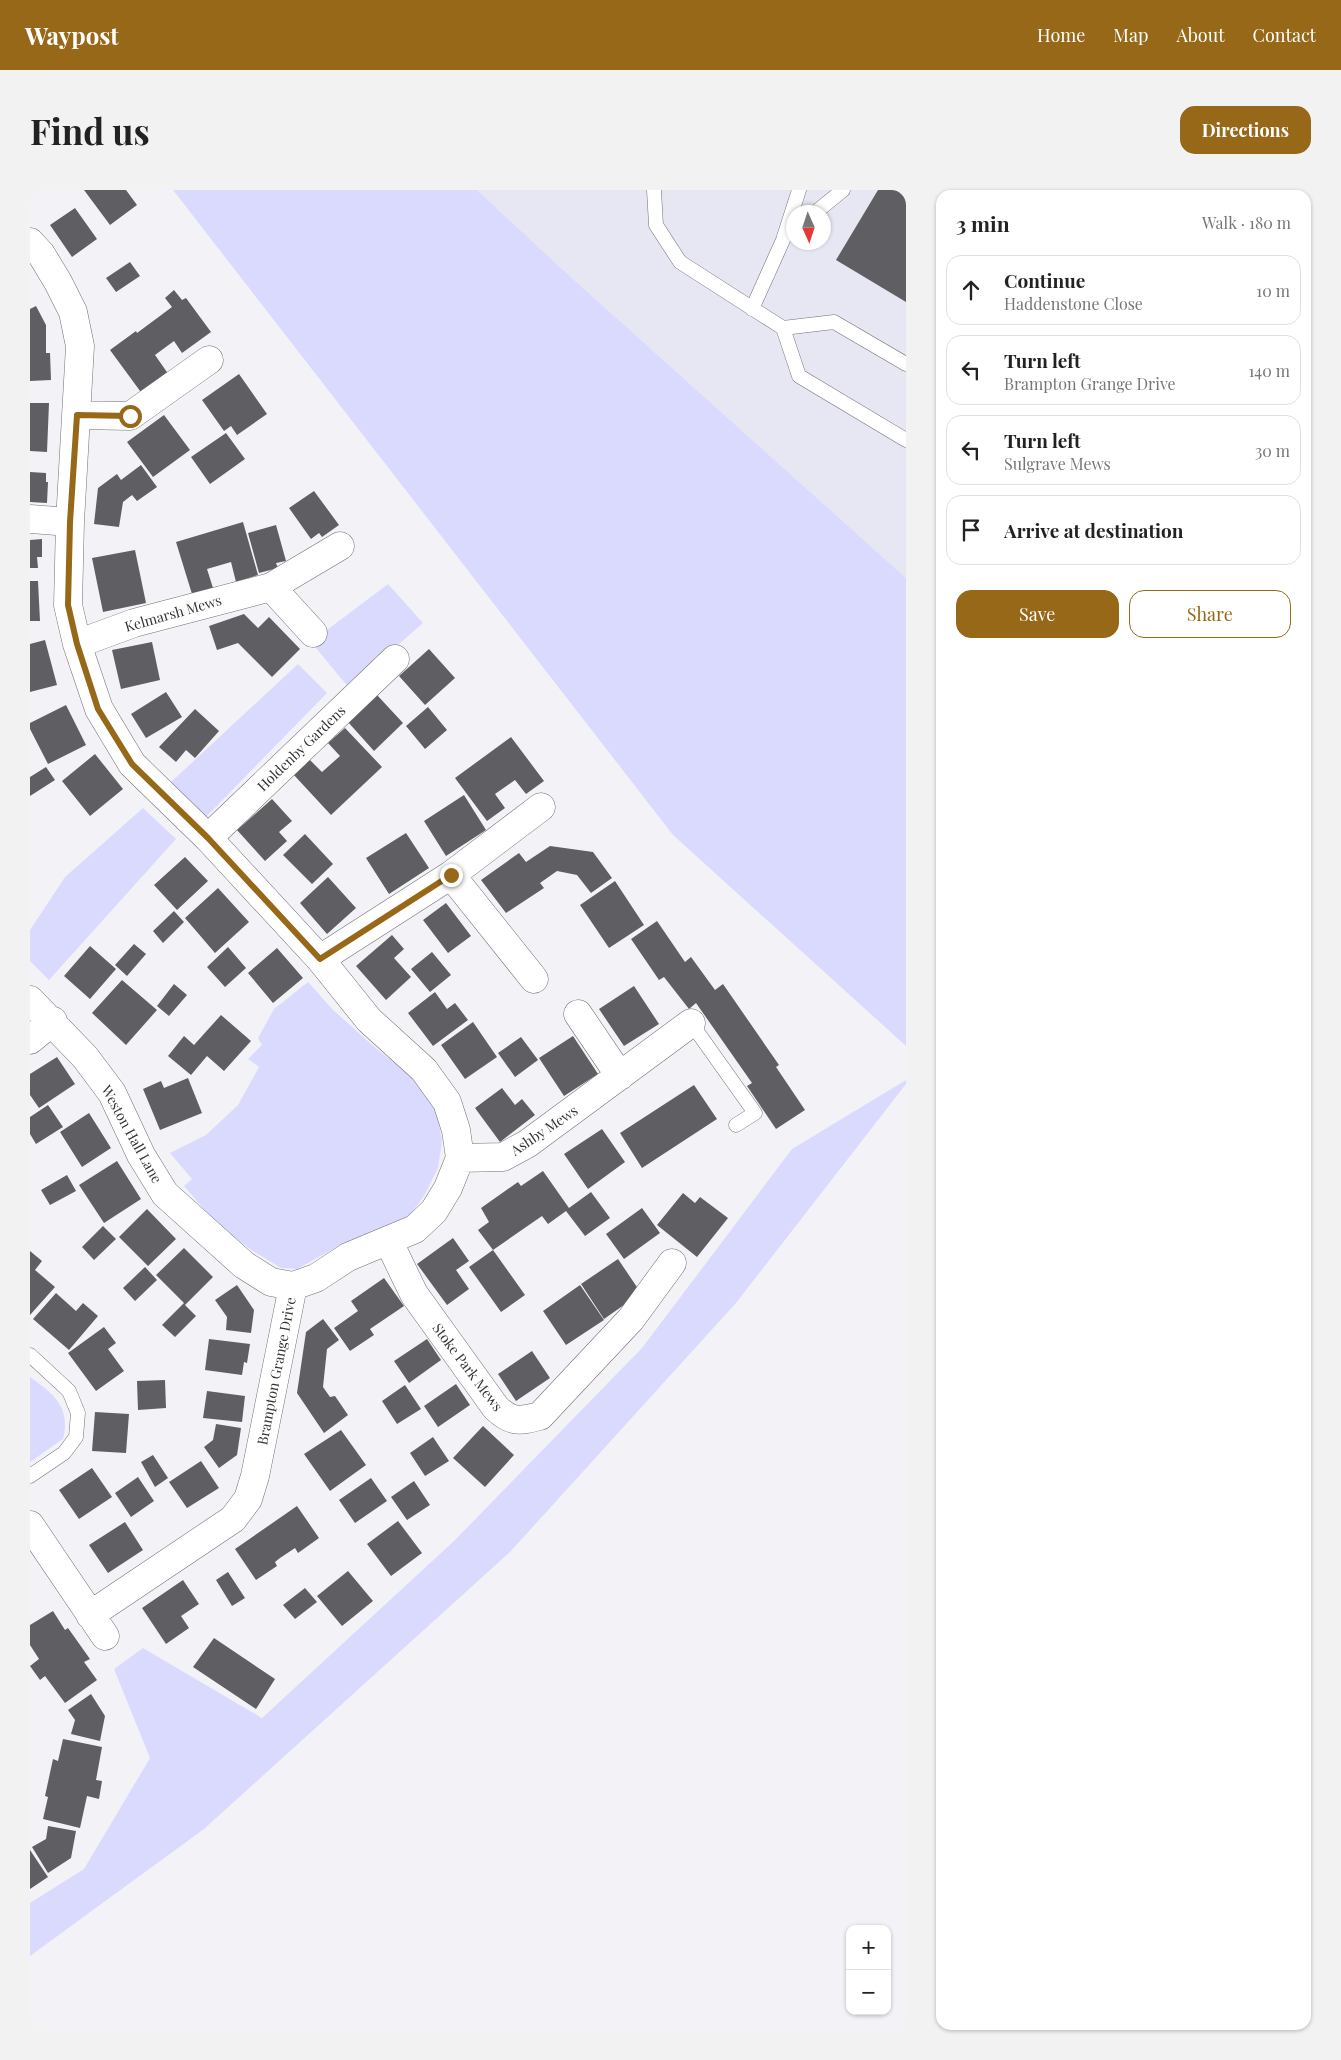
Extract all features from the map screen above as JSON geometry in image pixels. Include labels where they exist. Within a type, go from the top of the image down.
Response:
[{"type":"street","name":"Brampton Grange Drive","points":[[30,242],[41,254],[73,312],[80,346],[70,522],[68,605],[77,644],[98,709],[132,764],[208,838],[320,959],[369,1020],[424,1070],[437,1086],[447,1102],[456,1130],[460,1158],[448,1188],[434,1211],[415,1229],[348,1257],[316,1278],[293,1286],[256,1476],[248,1499],[233,1519],[98,1626],[30,1525]]},
{"type":"street","points":[[77,415],[130,416],[209,360]]},
{"type":"street","points":[[30,519],[70,522]]},
{"type":"street","name":"Kelmarsh Mews","points":[[77,644],[134,623],[272,587],[340,546]]},
{"type":"street","points":[[272,587],[312,633]]},
{"type":"street","name":"Holdenby Gardens","points":[[208,838],[395,659]]},
{"type":"street","points":[[320,959],[451,875],[541,808]]},
{"type":"street","points":[[451,875],[534,979]]},
{"type":"street","name":"Weston Hall Lane","points":[[30,1000],[85,1057],[112,1093],[141,1155],[165,1194],[244,1265],[271,1282],[293,1286]]},
{"type":"street","points":[[578,1014],[620,1076]]},
{"type":"street","points":[[30,1040],[52,1022]]},
{"type":"street","name":"Ashby Mews","points":[[460,1158],[503,1157],[527,1144],[691,1023]]},
{"type":"street","name":"Stoke Park Mews","points":[[388,1240],[414,1294],[496,1408],[508,1418],[524,1420],[540,1416],[631,1319],[672,1263]]},
{"type":"lane","points":[[654,190],[656,225],[680,262],[783,328],[834,322],[906,364]]},
{"type":"lane","points":[[795,205],[799,190]]},
{"type":"lane","points":[[825,205],[843,190]]},
{"type":"lane","points":[[752,309],[786,239]]},
{"type":"lane","points":[[783,328],[799,376],[906,440]]},
{"type":"lane","points":[[691,1023],[755,1112],[736,1125]]},
{"type":"lane","points":[[30,1355],[69,1391],[78,1413],[76,1437],[64,1453],[30,1476]]},
{"type":"shaded area","points":[[173,190],[477,190],[562,269],[906,578],[906,1046],[673,835]]},
{"type":"shaded area","points":[[477,190],[906,190],[906,578],[562,269]]},
{"type":"shaded area","points":[[388,584],[423,623],[349,688],[311,642]]},
{"type":"shaded area","points":[[298,664],[327,693],[202,821],[170,783]]},
{"type":"shaded area","points":[[143,808],[176,839],[49,980],[30,961],[30,930],[65,877]]},
{"type":"shaded area","points":[[308,982],[333,1010],[379,1051],[412,1075],[437,1111],[442,1141],[438,1168],[424,1196],[409,1216],[337,1247],[297,1269],[281,1268],[250,1249],[217,1224],[184,1186],[192,1179],[170,1153],[206,1135],[238,1105],[259,1067],[248,1059],[262,1045],[258,1038],[274,1009]]},
{"type":"shaded area","points":[[906,1080],[906,1084],[736,1303],[510,1552],[204,1829],[30,1956],[30,1903],[84,1869],[150,1758],[114,1669],[143,1648],[262,1718],[454,1541],[642,1348],[792,1149]]},
{"type":"shaded area","points":[[30,1377],[46,1389],[58,1402],[65,1418],[65,1428],[63,1439],[30,1462]]},
{"type":"building","points":[[84,190],[126,190],[137,205],[110,225]]},
{"type":"building","points":[[878,190],[906,190],[906,302],[836,260]]},
{"type":"building","points":[[75,208],[97,239],[72,257],[50,225]]},
{"type":"building","points":[[130,262],[140,276],[116,292],[106,278]]},
{"type":"building","points":[[174,290],[182,300],[186,298],[211,332],[182,353],[174,341],[155,355],[169,375],[143,395],[110,350],[172,307],[165,298]]},
{"type":"building","points":[[36,306],[46,325],[46,353],[50,353],[51,380],[30,381],[30,309]]},
{"type":"building","points":[[239,374],[267,414],[237,435],[231,426],[224,431],[202,400]]},
{"type":"building","points":[[30,403],[49,403],[47,452],[30,451]]},
{"type":"building","points":[[164,415],[190,450],[153,477],[127,442]]},
{"type":"building","points":[[226,433],[245,459],[210,484],[191,457]]},
{"type":"building","points":[[141,465],[157,487],[137,501],[132,495],[123,502],[119,527],[94,524],[98,488],[117,474],[121,480]]},
{"type":"building","points":[[30,472],[46,473],[46,482],[48,482],[47,503],[30,502]]},
{"type":"building","points":[[314,491],[339,525],[322,537],[319,533],[311,539],[289,508]]},
{"type":"building","points":[[243,522],[258,575],[236,582],[231,562],[207,569],[213,588],[192,594],[176,542]]},
{"type":"building","points":[[276,525],[286,561],[276,563],[278,568],[259,573],[248,533]]},
{"type":"building","points":[[42,539],[42,557],[37,557],[38,568],[30,568],[30,540]]},
{"type":"building","points":[[135,550],[146,603],[103,612],[92,558]]},
{"type":"building","points":[[30,581],[38,581],[40,621],[30,621]]},
{"type":"building","points":[[244,614],[258,628],[269,617],[300,649],[272,677],[238,643],[217,650],[209,626]]},
{"type":"building","points":[[45,640],[57,685],[30,692],[30,644]]},
{"type":"building","points":[[152,642],[160,680],[121,689],[112,650]]},
{"type":"building","points":[[429,649],[455,678],[425,705],[399,676]]},
{"type":"building","points":[[166,692],[182,717],[146,738],[131,714]]},
{"type":"building","points":[[377,695],[403,723],[374,751],[348,722]]},
{"type":"building","points":[[66,705],[86,745],[48,764],[30,729],[30,723]]},
{"type":"building","points":[[428,707],[447,730],[425,749],[406,726]]},
{"type":"building","points":[[195,709],[219,731],[195,758],[186,750],[176,762],[159,747]]},
{"type":"building","points":[[345,728],[382,767],[331,815],[293,774],[309,759],[322,772],[340,756],[328,743]]},
{"type":"building","points":[[511,737],[544,781],[526,794],[515,780],[495,794],[505,808],[487,821],[455,778]]},
{"type":"building","points":[[95,754],[123,789],[90,816],[62,781]]},
{"type":"building","points":[[46,767],[55,780],[30,796],[30,777]]},
{"type":"building","points":[[464,795],[486,830],[446,856],[424,821]]},
{"type":"building","points":[[272,799],[292,821],[279,832],[287,841],[265,861],[237,830]]},
{"type":"building","points":[[406,833],[429,868],[389,894],[366,858]]},
{"type":"building","points":[[305,834],[333,864],[312,884],[283,855]]},
{"type":"building","points":[[550,846],[593,852],[612,878],[591,893],[577,875],[557,871],[540,883],[544,888],[506,913],[481,880],[519,853],[526,862]]},
{"type":"building","points":[[185,857],[208,881],[177,910],[154,885]]},
{"type":"building","points":[[328,877],[356,908],[327,934],[300,903]]},
{"type":"building","points":[[615,881],[644,925],[609,948],[580,905]]},
{"type":"building","points":[[218,888],[249,922],[215,953],[185,918]]},
{"type":"building","points":[[446,903],[471,936],[448,953],[423,920]]},
{"type":"building","points":[[174,911],[184,922],[163,943],[153,931]]},
{"type":"building","points":[[657,921],[685,962],[691,957],[715,990],[723,984],[779,1065],[776,1067],[805,1110],[776,1129],[747,1086],[752,1083],[696,1003],[689,1009],[664,977],[659,980],[631,939]]},
{"type":"building","points":[[392,935],[404,949],[394,958],[411,977],[386,1000],[356,966]]},
{"type":"building","points":[[134,944],[146,954],[127,976],[115,965]]},
{"type":"building","points":[[90,946],[116,969],[90,999],[64,976]]},
{"type":"building","points":[[228,947],[246,968],[225,987],[207,967]]},
{"type":"building","points":[[277,948],[303,978],[273,1003],[248,973]]},
{"type":"building","points":[[432,952],[451,975],[430,992],[411,969]]},
{"type":"building","points":[[122,980],[157,1010],[126,1045],[92,1013]]},
{"type":"building","points":[[174,984],[187,995],[169,1016],[157,1006]]},
{"type":"building","points":[[634,986],[659,1024],[624,1046],[599,1009]]},
{"type":"building","points":[[435,992],[447,1009],[455,1003],[468,1020],[433,1046],[408,1013]]},
{"type":"building","points":[[221,1015],[251,1041],[224,1071],[207,1056],[191,1075],[168,1056],[184,1036],[194,1045]]},
{"type":"building","points":[[473,1022],[497,1057],[465,1079],[441,1045]]},
{"type":"building","points":[[573,1036],[598,1074],[564,1096],[539,1058]]},
{"type":"building","points":[[521,1037],[538,1060],[515,1077],[498,1053]]},
{"type":"building","points":[[57,1057],[75,1084],[39,1108],[30,1095],[30,1074]]},
{"type":"building","points":[[188,1078],[202,1113],[160,1130],[143,1089],[161,1081],[164,1088]]},
{"type":"building","points":[[694,1085],[717,1119],[642,1168],[620,1133]]},
{"type":"building","points":[[502,1088],[515,1105],[522,1099],[535,1115],[500,1142],[475,1108]]},
{"type":"building","points":[[48,1105],[63,1127],[36,1144],[30,1134],[30,1117]]},
{"type":"building","points":[[89,1113],[111,1148],[82,1167],[60,1132]]},
{"type":"building","points":[[602,1129],[625,1162],[588,1189],[564,1154]]},
{"type":"building","points":[[117,1161],[141,1199],[104,1223],[79,1185]]},
{"type":"building","points":[[543,1171],[569,1208],[591,1192],[610,1218],[585,1236],[566,1211],[548,1224],[542,1216],[493,1250],[478,1230],[489,1222],[481,1208],[518,1182],[521,1186]]},
{"type":"building","points":[[67,1175],[76,1191],[50,1205],[41,1190]]},
{"type":"building","points":[[683,1193],[695,1203],[700,1197],[728,1218],[697,1257],[657,1225]]},
{"type":"building","points":[[642,1208],[660,1233],[624,1259],[606,1234]]},
{"type":"building","points":[[147,1209],[176,1239],[148,1266],[119,1237]]},
{"type":"building","points":[[103,1226],[116,1239],[94,1260],[82,1247]]},
{"type":"building","points":[[453,1238],[469,1261],[456,1270],[469,1289],[447,1305],[417,1264]]},
{"type":"building","points":[[184,1248],[213,1277],[185,1305],[196,1316],[175,1337],[162,1325],[184,1303],[156,1275]]},
{"type":"building","points":[[493,1250],[525,1295],[501,1312],[469,1267]]},
{"type":"building","points":[[30,1251],[42,1261],[35,1270],[55,1287],[30,1315]]},
{"type":"building","points":[[618,1259],[641,1293],[604,1319],[581,1284]]},
{"type":"building","points":[[145,1267],[157,1280],[135,1301],[123,1288]]},
{"type":"building","points":[[384,1278],[404,1306],[370,1329],[374,1335],[350,1351],[334,1328],[358,1311],[351,1301]]},
{"type":"building","points":[[237,1285],[254,1310],[251,1333],[226,1330],[227,1317],[215,1300]]},
{"type":"building","points":[[580,1285],[604,1320],[566,1345],[543,1311]]},
{"type":"building","points":[[56,1293],[76,1311],[83,1303],[98,1316],[69,1350],[33,1319]]},
{"type":"building","points":[[323,1319],[339,1340],[327,1349],[323,1387],[330,1397],[335,1396],[348,1415],[324,1433],[297,1393],[306,1332]]},
{"type":"building","points":[[104,1327],[116,1343],[108,1349],[124,1371],[96,1391],[68,1353]]},
{"type":"building","points":[[209,1339],[250,1344],[247,1363],[244,1362],[242,1375],[205,1370]]},
{"type":"building","points":[[427,1339],[441,1360],[409,1383],[394,1361]]},
{"type":"building","points":[[532,1351],[550,1378],[516,1401],[498,1374]]},
{"type":"building","points":[[165,1380],[166,1408],[138,1410],[137,1381]]},
{"type":"building","points":[[456,1384],[470,1405],[438,1427],[424,1406]]},
{"type":"building","points":[[405,1385],[421,1409],[397,1424],[382,1401]]},
{"type":"building","points":[[207,1391],[245,1396],[242,1422],[203,1418]]},
{"type":"building","points":[[95,1412],[129,1414],[126,1453],[92,1451]]},
{"type":"building","points":[[216,1424],[241,1428],[237,1455],[219,1468],[204,1447],[213,1440]]},
{"type":"building","points":[[483,1426],[514,1455],[485,1487],[453,1458]]},
{"type":"building","points":[[341,1430],[366,1465],[330,1491],[304,1454]]},
{"type":"building","points":[[433,1437],[449,1461],[425,1476],[410,1453]]},
{"type":"building","points":[[153,1455],[168,1478],[155,1487],[141,1462]]},
{"type":"building","points":[[201,1461],[219,1488],[187,1508],[169,1482]]},
{"type":"building","points":[[92,1468],[112,1497],[79,1519],[59,1490]]},
{"type":"building","points":[[138,1477],[154,1501],[131,1517],[115,1493]]},
{"type":"building","points":[[371,1478],[387,1501],[355,1523],[339,1500]]},
{"type":"building","points":[[414,1481],[430,1505],[407,1520],[391,1497]]},
{"type":"building","points":[[297,1506],[319,1538],[298,1553],[295,1548],[280,1558],[275,1562],[277,1566],[256,1580],[235,1549]]},
{"type":"building","points":[[398,1521],[422,1553],[391,1576],[367,1544]]},
{"type":"building","points":[[125,1522],[143,1550],[108,1573],[89,1545]]},
{"type":"building","points":[[348,1571],[373,1601],[342,1626],[317,1596]]},
{"type":"building","points":[[228,1572],[245,1598],[232,1606],[216,1580]]},
{"type":"building","points":[[183,1580],[199,1604],[181,1616],[189,1628],[166,1644],[142,1608]]},
{"type":"building","points":[[305,1588],[317,1602],[295,1619],[283,1605]]},
{"type":"building","points":[[53,1611],[65,1630],[68,1628],[90,1659],[84,1662],[97,1680],[65,1703],[45,1676],[40,1680],[30,1666],[39,1659],[30,1645],[30,1625]]},
{"type":"building","points":[[214,1638],[275,1679],[256,1709],[193,1667]]},
{"type":"building","points":[[91,1694],[105,1716],[100,1741],[71,1734],[75,1720],[68,1710]]},
{"type":"building","points":[[63,1739],[102,1747],[96,1780],[102,1781],[99,1799],[87,1796],[80,1828],[43,1819],[48,1797],[45,1796],[53,1759],[58,1761]]},
{"type":"building","points":[[48,1826],[76,1831],[71,1858],[48,1873],[32,1847],[46,1839]]},
{"type":"building","points":[[30,1850],[48,1877],[30,1889]]},
{"type":"route","points":[[130,416],[77,415],[70,522],[68,605],[77,644],[98,709],[132,764],[208,838],[320,959],[451,875]]}]
